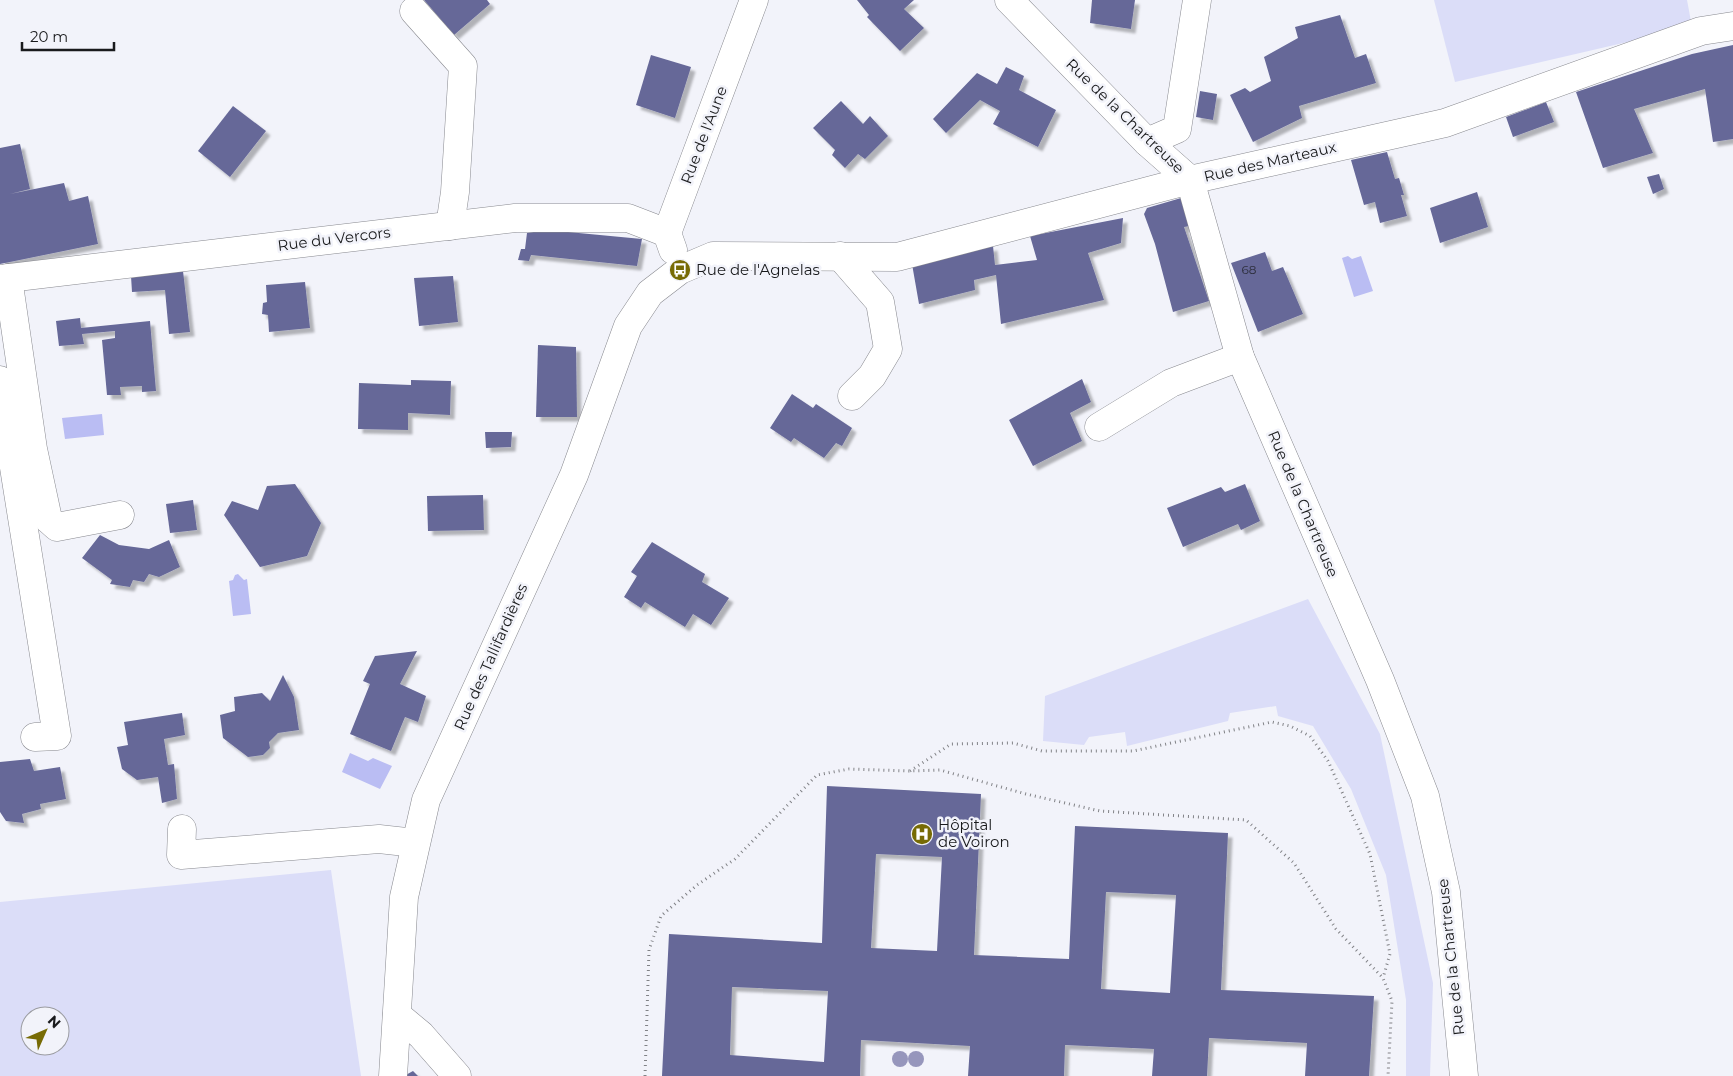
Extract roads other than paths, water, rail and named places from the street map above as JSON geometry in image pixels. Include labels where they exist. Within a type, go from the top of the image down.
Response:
[{"type":"street","name":"Rue de l'Aune","points":[[667,233],[754,0]]},
{"type":"street","name":"Rue de la Chartreuse","points":[[1009,0],[1147,142],[1190,180],[1240,357],[1380,680],[1425,796],[1446,892],[1464,1076]]},
{"type":"street","points":[[1147,142],[1177,129],[1197,0]]},
{"type":"street","points":[[414,11],[463,66],[450,226]]},
{"type":"street","name":"Rue des Marteaux","points":[[680,270],[713,256],[897,256],[1190,180],[1445,123],[1701,31],[1733,26]]},
{"type":"street","name":"Rue du Vercors","points":[[4,278],[516,218],[628,218],[667,233]]},
{"type":"street","points":[[667,233],[680,270]]},
{"type":"street","points":[[840,256],[880,302],[888,349],[872,376],[852,396]]},
{"type":"street","name":"Rue des Tallifardières","points":[[393,1076],[404,897],[426,800],[574,476],[628,326],[650,293],[680,270]]},
{"type":"street","points":[[4,278],[33,449],[48,518],[57,527],[120,515]]},
{"type":"street","points":[[1098,426],[1171,383],[1240,357]]},
{"type":"street","points":[[0,380],[57,736],[35,736]]},
{"type":"street","points":[[182,828],[181,855],[379,839],[416,843]]},
{"type":"street","points":[[397,1015],[421,1035],[457,1076]]},
{"type":"water","points":[[1348,256],[1352,259],[1361,256],[1373,291],[1354,297],[1342,258]]},
{"type":"water","points":[[102,414],[104,435],[65,439],[62,418]]},
{"type":"water","points":[[238,574],[244,580],[247,579],[251,614],[233,616],[229,581],[233,580],[235,575]]},
{"type":"water","points":[[350,753],[368,761],[373,758],[392,766],[380,789],[342,772]]},
{"type":"place","name":"Rue de l'Agnelas","points":[[680,270]]},
{"type":"place","name":"Hôpital de Voiron","points":[[922,834]]}]
